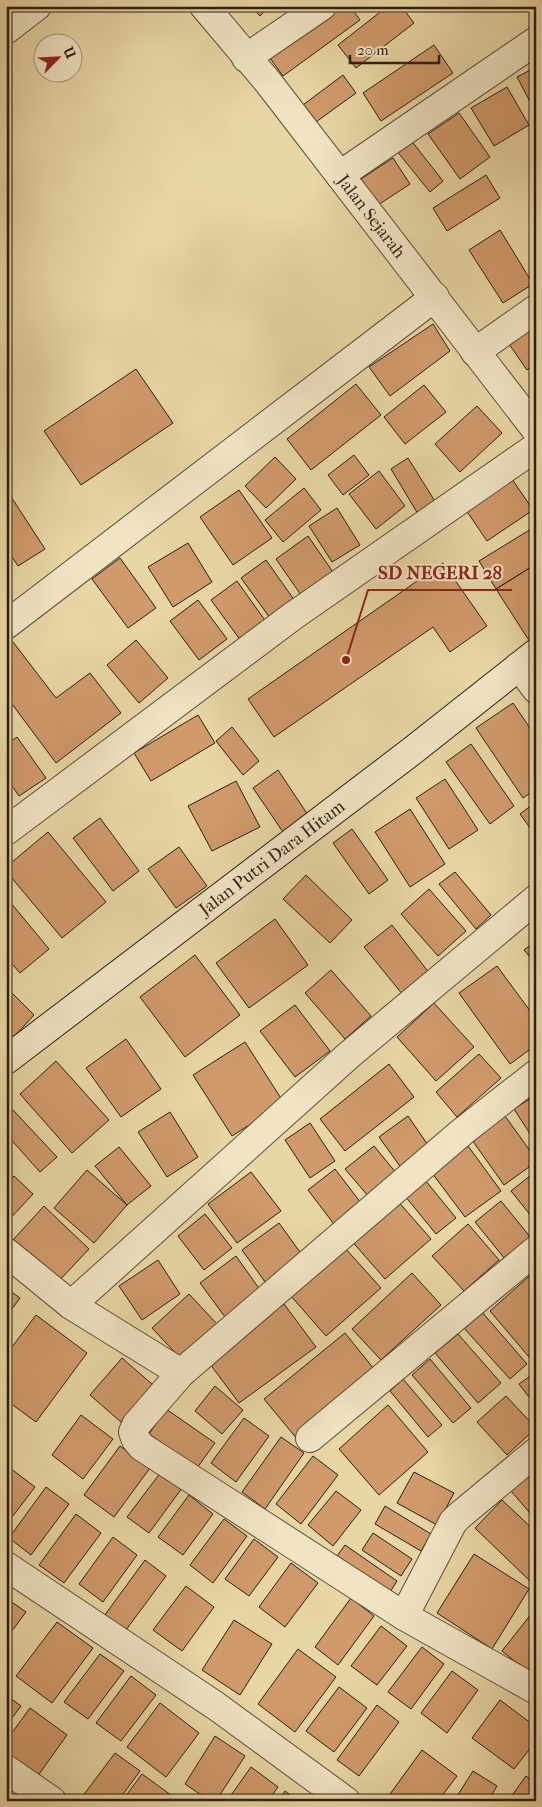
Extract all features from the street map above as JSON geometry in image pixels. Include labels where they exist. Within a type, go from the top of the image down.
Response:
[{"type":"street","points":[[6,30],[37,6]]},
{"type":"street","name":"Jalan Sejarah","points":[[204,6],[268,82],[536,430]]},
{"type":"street","points":[[246,58],[322,6]]},
{"type":"street","points":[[340,175],[536,41]]},
{"type":"street","points":[[6,624],[435,297]]},
{"type":"street","points":[[476,352],[536,310]]},
{"type":"street","points":[[6,831],[293,616],[536,447]]},
{"type":"street","points":[[527,659],[536,689]]},
{"type":"street","name":"Jalan Putri Dara Hitam","points":[[6,1060],[412,751],[527,659]]},
{"type":"street","points":[[71,1305],[349,1055],[536,898]]},
{"type":"street","points":[[536,1074],[455,1138],[181,1373],[133,1432],[136,1440],[142,1447],[404,1616],[536,1690]]},
{"type":"street","points":[[310,1438],[536,1250]]},
{"type":"street","points":[[6,1252],[71,1305],[181,1373]]},
{"type":"street","points":[[404,1616],[446,1534],[459,1516],[536,1452]]},
{"type":"street","points":[[6,1566],[216,1706],[346,1801]]},
{"type":"street","points":[[6,1769],[52,1801]]},
{"type":"building","points":[[251,6],[270,6],[260,16]]},
{"type":"building","points":[[341,6],[350,6],[360,20],[283,76],[270,58]]},
{"type":"building","points":[[388,6],[401,6],[414,23],[356,68],[338,45]]},
{"type":"building","points":[[434,45],[453,73],[381,121],[363,93]]},
{"type":"building","points":[[536,67],[536,113],[517,77]]},
{"type":"building","points":[[343,75],[356,93],[316,122],[303,105]]},
{"type":"building","points":[[507,87],[529,125],[494,146],[471,108]]},
{"type":"building","points":[[459,113],[490,157],[460,179],[428,134]]},
{"type":"building","points":[[410,139],[443,181],[430,192],[396,150]]},
{"type":"building","points":[[393,158],[410,184],[378,205],[361,179]]},
{"type":"building","points":[[486,175],[500,198],[447,231],[433,208]]},
{"type":"building","points":[[500,230],[533,284],[503,303],[469,250]]},
{"type":"building","points":[[433,324],[450,351],[390,396],[369,367]]},
{"type":"building","points":[[536,326],[536,364],[527,370],[509,344]]},
{"type":"building","points":[[136,369],[173,423],[81,485],[44,431]]},
{"type":"building","points":[[356,384],[381,415],[311,470],[287,439]]},
{"type":"building","points":[[424,385],[446,412],[405,444],[384,417]]},
{"type":"building","points":[[477,406],[502,433],[460,472],[435,444]]},
{"type":"building","points":[[354,455],[369,475],[343,495],[328,475]]},
{"type":"building","points":[[275,457],[296,479],[266,508],[245,486]]},
{"type":"building","points":[[408,458],[436,503],[418,514],[391,469]]},
{"type":"building","points":[[379,471],[405,506],[376,529],[349,494]]},
{"type":"building","points":[[512,479],[533,510],[487,541],[466,510]]},
{"type":"building","points":[[304,488],[321,510],[283,542],[265,520]]},
{"type":"building","points":[[6,489],[45,549],[18,566],[6,548]]},
{"type":"building","points":[[239,490],[272,538],[233,565],[200,517]]},
{"type":"building","points":[[337,508],[360,545],[332,562],[309,526]]},
{"type":"building","points":[[536,526],[536,564],[496,589],[479,561]]},
{"type":"building","points":[[308,536],[335,575],[303,598],[276,559]]},
{"type":"building","points":[[188,543],[212,582],[173,607],[148,567]]},
{"type":"building","points":[[120,558],[156,608],[128,628],[92,579]]},
{"type":"building","points":[[266,560],[295,601],[270,618],[241,578]]},
{"type":"building","points":[[443,563],[487,626],[450,652],[433,627],[274,737],[248,699]]},
{"type":"building","points":[[536,564],[536,634],[528,639],[496,589]]},
{"type":"building","points":[[237,581],[269,626],[244,645],[211,600]]},
{"type":"building","points":[[198,600],[227,639],[199,660],[170,621]]},
{"type":"building","points":[[136,640],[168,678],[139,703],[107,665]]},
{"type":"building","points":[[13,642],[56,698],[90,673],[121,713],[56,763],[6,696],[6,647]]},
{"type":"building","points":[[513,703],[536,737],[536,789],[523,798],[476,728]]},
{"type":"building","points":[[198,715],[215,743],[151,781],[134,753]]},
{"type":"building","points":[[232,727],[259,761],[243,775],[216,741]]},
{"type":"building","points":[[17,737],[46,778],[19,796],[6,777],[6,745]]},
{"type":"building","points":[[471,744],[514,806],[490,824],[446,762]]},
{"type":"building","points":[[278,770],[308,815],[283,832],[253,788]]},
{"type":"building","points":[[445,779],[478,830],[449,849],[416,798]]},
{"type":"building","points":[[236,781],[260,827],[212,851],[188,806]]},
{"type":"building","points":[[536,802],[536,830],[533,832],[520,814]]},
{"type":"building","points":[[410,809],[445,864],[410,887],[375,832]]},
{"type":"building","points":[[100,818],[139,871],[113,891],[73,838]]},
{"type":"building","points":[[352,829],[388,880],[369,894],[333,843]]},
{"type":"building","points":[[48,832],[106,902],[62,938],[6,871],[6,867]]},
{"type":"building","points":[[179,847],[207,886],[176,908],[148,869]]},
{"type":"building","points":[[455,872],[491,915],[476,929],[439,884]]},
{"type":"building","points":[[306,875],[352,920],[330,943],[283,899]]},
{"type":"building","points":[[429,889],[466,931],[438,956],[401,914]]},
{"type":"building","points":[[6,897],[49,949],[20,973],[6,957]]},
{"type":"building","points":[[275,919],[308,965],[249,1008],[216,963]]},
{"type":"building","points":[[392,925],[430,974],[403,995],[364,947]]},
{"type":"building","points":[[536,941],[536,964],[524,950]]},
{"type":"building","points":[[195,955],[240,1015],[185,1057],[140,997]]},
{"type":"building","points":[[497,966],[536,1019],[536,1045],[510,1064],[459,993]]},
{"type":"building","points":[[331,970],[371,1016],[345,1039],[305,993]]},
{"type":"building","points":[[6,987],[34,1015],[13,1038],[6,1031]]},
{"type":"building","points":[[434,1003],[474,1047],[436,1081],[397,1037]]},
{"type":"building","points":[[295,1005],[330,1051],[295,1077],[260,1031]]},
{"type":"building","points":[[126,1039],[161,1089],[121,1117],[86,1068]]},
{"type":"building","points":[[245,1042],[284,1103],[232,1136],[193,1075]]},
{"type":"building","points":[[479,1054],[501,1078],[457,1117],[436,1092]]},
{"type":"building","points":[[56,1061],[109,1120],[72,1153],[20,1094]]},
{"type":"building","points":[[389,1064],[414,1097],[345,1151],[320,1119]]},
{"type":"building","points":[[536,1095],[536,1143],[514,1109]]},
{"type":"building","points":[[13,1110],[57,1157],[40,1172],[6,1134],[6,1116]]},
{"type":"building","points":[[170,1112],[198,1157],[167,1177],[138,1132]]},
{"type":"building","points":[[408,1116],[430,1148],[402,1169],[379,1137]]},
{"type":"building","points":[[505,1116],[536,1159],[536,1162],[504,1185],[472,1140]]},
{"type":"building","points":[[310,1123],[335,1161],[310,1178],[285,1140]]},
{"type":"building","points":[[374,1146],[397,1174],[369,1197],[345,1169]]},
{"type":"building","points":[[468,1146],[501,1191],[465,1217],[432,1173]]},
{"type":"building","points":[[119,1147],[151,1186],[127,1205],[95,1166]]},
{"type":"building","points":[[335,1169],[364,1207],[337,1228],[308,1190]]},
{"type":"building","points":[[87,1170],[127,1205],[94,1243],[54,1208]]},
{"type":"building","points":[[536,1171],[536,1222],[511,1191]]},
{"type":"building","points":[[251,1172],[281,1211],[237,1243],[208,1204]]},
{"type":"building","points":[[14,1176],[33,1194],[6,1223],[6,1185]]},
{"type":"building","points":[[425,1180],[456,1218],[436,1234],[405,1196]]},
{"type":"building","points":[[396,1199],[431,1239],[385,1279],[350,1239]]},
{"type":"building","points":[[501,1201],[531,1238],[505,1259],[475,1222]]},
{"type":"building","points":[[44,1206],[89,1249],[57,1283],[12,1241]]},
{"type":"building","points":[[205,1214],[232,1248],[204,1270],[178,1236]]},
{"type":"building","points":[[279,1223],[305,1259],[268,1286],[242,1250]]},
{"type":"building","points":[[468,1224],[499,1260],[464,1291],[432,1256]]},
{"type":"building","points":[[344,1247],[381,1288],[326,1336],[290,1295]]},
{"type":"building","points":[[236,1256],[263,1294],[228,1321],[200,1283]]},
{"type":"building","points":[[158,1260],[180,1294],[142,1320],[119,1286]]},
{"type":"building","points":[[536,1270],[536,1363],[535,1364],[490,1311]]},
{"type":"building","points":[[412,1273],[441,1305],[381,1360],[352,1329]]},
{"type":"building","points":[[6,1288],[20,1298],[6,1317]]},
{"type":"building","points":[[189,1294],[217,1324],[181,1359],[152,1328]]},
{"type":"building","points":[[284,1304],[316,1347],[239,1403],[207,1360]]},
{"type":"building","points":[[481,1311],[527,1364],[510,1379],[463,1327]]},
{"type":"building","points":[[36,1315],[87,1353],[36,1422],[6,1400],[6,1355]]},
{"type":"building","points":[[345,1333],[378,1374],[298,1440],[264,1399]]},
{"type":"building","points":[[458,1334],[501,1383],[478,1403],[435,1353]]},
{"type":"building","points":[[122,1358],[153,1385],[121,1422],[90,1395]]},
{"type":"building","points":[[430,1359],[471,1408],[453,1423],[412,1375]]},
{"type":"building","points":[[536,1372],[536,1406],[519,1384]]},
{"type":"building","points":[[403,1379],[442,1425],[428,1437],[390,1391]]},
{"type":"building","points":[[215,1386],[243,1410],[222,1434],[195,1411]]},
{"type":"building","points":[[506,1396],[536,1428],[507,1455],[477,1422]]},
{"type":"building","points":[[388,1405],[428,1452],[379,1495],[339,1449]]},
{"type":"building","points":[[166,1409],[215,1443],[197,1468],[149,1434]]},
{"type":"building","points":[[81,1415],[113,1439],[83,1479],[52,1455]]},
{"type":"building","points":[[244,1418],[269,1436],[236,1482],[211,1463]]},
{"type":"building","points":[[281,1437],[304,1453],[265,1509],[242,1492]]},
{"type":"building","points":[[120,1446],[150,1468],[114,1517],[84,1495]]},
{"type":"building","points":[[313,1456],[338,1475],[301,1524],[276,1504]]},
{"type":"building","points":[[6,1465],[35,1487],[6,1525]]},
{"type":"building","points":[[164,1468],[185,1484],[149,1533],[127,1517]]},
{"type":"building","points":[[536,1469],[536,1520],[511,1491]]},
{"type":"building","points":[[414,1472],[454,1493],[437,1525],[397,1503]]},
{"type":"building","points":[[46,1487],[69,1504],[31,1555],[9,1538]]},
{"type":"building","points":[[336,1491],[361,1510],[333,1546],[308,1525]]},
{"type":"building","points":[[189,1495],[213,1514],[183,1555],[158,1537]]},
{"type":"building","points":[[502,1500],[536,1532],[536,1574],[530,1581],[475,1528]]},
{"type":"building","points":[[385,1506],[431,1534],[421,1551],[375,1524]]},
{"type":"building","points":[[76,1514],[101,1533],[64,1583],[39,1565]]},
{"type":"building","points":[[224,1519],[247,1536],[213,1583],[190,1565]]},
{"type":"building","points":[[373,1533],[412,1559],[401,1576],[362,1550]]},
{"type":"building","points":[[113,1537],[137,1555],[103,1602],[79,1584]]},
{"type":"building","points":[[254,1539],[278,1557],[249,1596],[225,1579]]},
{"type":"building","points":[[345,1545],[397,1581],[387,1597],[334,1560]]},
{"type":"building","points":[[474,1554],[529,1589],[492,1649],[437,1613]]},
{"type":"building","points":[[145,1560],[166,1576],[120,1638],[99,1623]]},
{"type":"building","points":[[291,1563],[318,1583],[285,1627],[259,1607]]},
{"type":"building","points":[[186,1586],[214,1607],[182,1651],[153,1630]]},
{"type":"building","points":[[6,1598],[26,1612],[6,1639]]},
{"type":"building","points":[[351,1598],[374,1616],[338,1665],[315,1647]]},
{"type":"building","points":[[536,1608],[536,1679],[502,1651]]},
{"type":"building","points":[[234,1620],[272,1644],[240,1695],[202,1670]]},
{"type":"building","points":[[57,1622],[93,1648],[52,1703],[16,1676]]},
{"type":"building","points":[[381,1626],[407,1646],[377,1685],[351,1666]]},
{"type":"building","points":[[422,1647],[444,1664],[411,1709],[388,1692]]},
{"type":"building","points":[[298,1649],[336,1677],[295,1732],[258,1704]]},
{"type":"building","points":[[100,1654],[124,1671],[88,1719],[64,1702]]},
{"type":"building","points":[[452,1671],[478,1690],[447,1733],[421,1713]]},
{"type":"building","points":[[131,1676],[156,1695],[121,1741],[96,1723]]},
{"type":"building","points":[[339,1687],[367,1708],[334,1752],[306,1731]]},
{"type":"building","points":[[6,1695],[21,1706],[6,1726]]},
{"type":"building","points":[[500,1700],[536,1727],[536,1741],[514,1769],[472,1738]]},
{"type":"building","points":[[160,1703],[199,1733],[166,1777],[127,1747]]},
{"type":"building","points":[[377,1705],[399,1722],[359,1776],[337,1760]]},
{"type":"building","points":[[30,1708],[67,1735],[37,1777],[6,1754],[6,1741]]},
{"type":"building","points":[[215,1736],[245,1756],[216,1801],[210,1801],[185,1784]]},
{"type":"building","points":[[422,1750],[457,1776],[438,1801],[385,1801]]},
{"type":"building","points":[[115,1753],[140,1771],[118,1801],[79,1801]]},
{"type":"building","points":[[251,1767],[278,1787],[268,1801],[227,1801]]},
{"type":"building","points":[[473,1771],[497,1786],[488,1801],[454,1801]]},
{"type":"building","points":[[142,1774],[175,1798],[172,1801],[122,1801]]},
{"type":"building","points":[[526,1776],[536,1784],[536,1801],[508,1801]]},
{"type":"building","points":[[285,1791],[298,1801],[279,1801]]},
{"type":"place","name":"SD NEGERI 28","points":[[346,660]]}]
